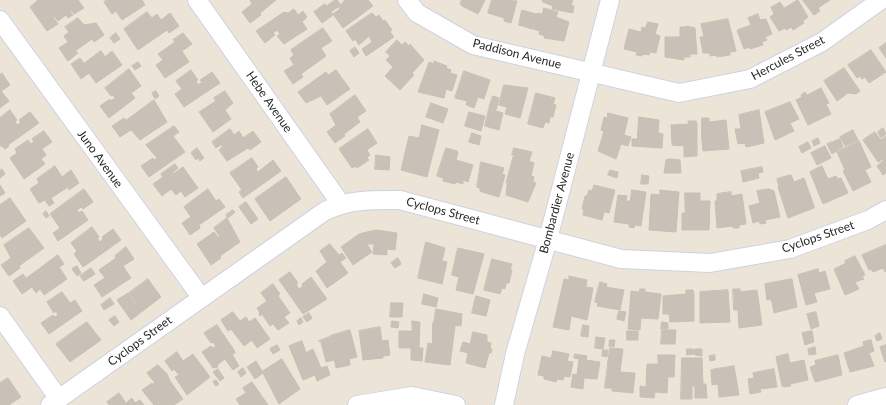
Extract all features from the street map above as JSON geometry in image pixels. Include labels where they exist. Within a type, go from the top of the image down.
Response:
[{"type":"street","name":"Hebe Avenue","points":[[197,0],[341,204]]},
{"type":"street","name":"Paddison Avenue","points":[[407,0],[417,13],[473,45],[591,73]]},
{"type":"street","name":"Bombardier Avenue","points":[[504,405],[515,354],[548,239],[610,0]]},
{"type":"street","name":"Hercules Street","points":[[591,73],[679,93],[750,79],[822,42],[881,0]]},
{"type":"street","name":"Juno Avenue","points":[[0,20],[201,297]]},
{"type":"street","name":"Cyclops Street","points":[[55,402],[201,297],[325,211],[341,204],[364,200],[400,200],[621,258],[710,263],[790,249],[868,220],[886,210]]},
{"type":"street","points":[[0,316],[55,402]]},
{"type":"street","points":[[357,405],[412,396],[456,405]]},
{"type":"street","points":[[857,405],[886,397]]},
{"type":"building","points":[[38,0],[78,0],[84,8],[74,14],[72,11],[70,12],[73,15],[68,18],[66,15],[58,21],[54,16],[53,17],[58,24],[47,31],[30,7]]},
{"type":"building","points":[[107,0],[142,0],[145,5],[122,20],[116,11],[112,14],[104,2]]},
{"type":"building","points":[[250,0],[276,0],[260,13],[261,15],[250,23],[242,12],[252,4]]},
{"type":"building","points":[[337,0],[341,5],[331,12],[327,6]]},
{"type":"building","points":[[345,0],[368,0],[373,6],[343,28],[333,14],[340,9],[339,8]]},
{"type":"building","points":[[462,0],[485,0],[478,14],[462,6],[460,4]]},
{"type":"building","points":[[492,0],[517,1],[511,23],[504,21],[504,18],[488,13]]},
{"type":"building","points":[[543,0],[573,0],[571,5],[574,6],[573,13],[552,9],[553,6],[543,2]]},
{"type":"building","points":[[798,0],[808,17],[803,21],[804,23],[793,30],[792,27],[779,31],[770,17],[774,14],[771,7],[780,2],[784,8]]},
{"type":"building","points":[[803,0],[830,0],[818,8],[820,11],[814,15]]},
{"type":"building","points":[[325,4],[333,15],[322,23],[314,12]]},
{"type":"building","points":[[544,8],[558,12],[556,17],[569,22],[564,41],[544,38],[545,36],[539,34],[540,31],[533,29],[537,13],[542,14]]},
{"type":"building","points":[[294,9],[298,15],[303,11],[307,17],[302,22],[307,29],[284,44],[277,36],[280,34],[277,30],[273,33],[275,35],[265,43],[256,31],[284,12],[288,13]]},
{"type":"building","points":[[522,10],[536,14],[532,29],[519,25]]},
{"type":"building","points":[[147,12],[152,18],[157,14],[161,20],[170,13],[179,26],[169,33],[167,30],[138,50],[124,29]]},
{"type":"building","points":[[372,13],[376,17],[379,15],[383,21],[385,20],[392,30],[390,32],[394,37],[366,56],[362,49],[372,42],[369,36],[359,45],[355,39],[353,41],[346,31]]},
{"type":"building","points":[[758,14],[760,20],[766,19],[772,34],[765,37],[767,40],[762,42],[763,45],[750,49],[749,47],[744,49],[737,30],[751,25],[748,18]]},
{"type":"building","points":[[78,18],[84,25],[96,23],[104,35],[94,42],[92,39],[75,51],[78,53],[68,61],[59,48],[68,42],[64,36],[69,32],[65,27]]},
{"type":"building","points":[[728,19],[736,51],[730,52],[730,55],[717,57],[717,55],[710,56],[710,53],[703,53],[700,37],[704,37],[701,24]]},
{"type":"building","points":[[648,22],[658,24],[655,34],[660,36],[656,53],[650,52],[649,55],[643,54],[642,56],[636,55],[637,52],[624,49],[629,29],[641,32],[642,27],[645,28]]},
{"type":"building","points":[[686,26],[695,28],[697,54],[690,54],[690,57],[684,57],[684,60],[665,57],[665,37],[680,37],[680,27]]},
{"type":"building","points":[[323,28],[332,41],[321,48],[326,56],[301,74],[303,77],[293,84],[284,71],[294,65],[290,58],[294,55],[291,50]]},
{"type":"building","points":[[116,33],[120,39],[114,43],[110,38]]},
{"type":"building","points":[[183,33],[192,44],[182,51],[189,62],[165,78],[156,65],[163,60],[158,54],[175,42],[173,40]]},
{"type":"building","points":[[397,40],[402,45],[405,42],[409,46],[410,44],[424,60],[412,73],[414,75],[400,90],[385,76],[393,67],[386,60],[390,56],[386,52]]},
{"type":"building","points":[[886,43],[886,58],[879,48]]},
{"type":"building","points":[[355,47],[359,53],[354,57],[350,51]]},
{"type":"building","points":[[871,50],[886,72],[869,83],[865,77],[862,79],[860,76],[857,78],[848,65]]},
{"type":"building","points":[[101,51],[105,57],[112,51],[122,65],[96,83],[89,73],[81,79],[71,64],[80,58],[84,63]]},
{"type":"building","points":[[434,61],[447,66],[446,68],[451,70],[450,73],[457,75],[452,91],[446,89],[444,98],[418,92],[429,62],[434,64]]},
{"type":"building","points":[[138,62],[141,66],[135,70],[132,66]]},
{"type":"building","points":[[844,68],[860,91],[856,94],[848,93],[837,101],[824,81]]},
{"type":"building","points":[[129,69],[141,86],[131,93],[135,98],[109,118],[100,106],[110,99],[111,101],[115,98],[113,95],[111,96],[105,88]]},
{"type":"building","points":[[191,70],[198,80],[196,81],[198,85],[202,82],[200,80],[212,72],[220,83],[184,107],[175,94],[182,89],[176,81]]},
{"type":"building","points":[[336,70],[350,89],[327,105],[321,96],[306,103],[298,92],[326,72],[328,75]]},
{"type":"building","points":[[464,71],[490,80],[484,99],[478,97],[474,108],[466,105],[467,101],[455,98]]},
{"type":"building","points":[[2,73],[10,85],[1,91],[9,101],[0,108],[0,75]]},
{"type":"building","points":[[504,85],[528,88],[520,118],[505,114],[507,107],[499,105]]},
{"type":"building","points":[[821,88],[829,103],[826,104],[831,114],[808,125],[796,100],[802,97],[801,95],[805,92],[807,95]]},
{"type":"building","points":[[156,91],[159,96],[155,99],[152,93]]},
{"type":"building","points":[[225,91],[233,103],[225,110],[231,119],[213,132],[199,112],[216,101],[214,98]]},
{"type":"building","points":[[536,93],[555,98],[553,104],[556,105],[553,117],[550,117],[549,123],[545,122],[543,128],[528,124]]},
{"type":"building","points":[[355,95],[366,111],[357,117],[360,122],[335,143],[327,132],[336,125],[330,114]]},
{"type":"building","points":[[493,96],[499,98],[496,110],[489,108]]},
{"type":"building","points":[[154,100],[167,122],[140,140],[131,130],[120,137],[112,126],[124,118],[126,120]]},
{"type":"building","points":[[790,102],[799,119],[790,123],[794,131],[775,140],[765,112]]},
{"type":"building","points":[[431,103],[448,109],[443,123],[426,117]]},
{"type":"building","points":[[489,109],[503,113],[499,130],[485,126]]},
{"type":"building","points":[[10,110],[17,120],[15,121],[17,125],[21,122],[19,120],[30,112],[39,123],[8,145],[9,146],[5,149],[0,145],[0,118]]},
{"type":"building","points":[[759,110],[764,143],[746,147],[745,143],[738,144],[735,129],[741,129],[739,115]]},
{"type":"building","points":[[469,112],[485,116],[481,131],[465,126]]},
{"type":"building","points":[[608,113],[628,118],[624,135],[631,137],[628,146],[621,144],[616,159],[598,151],[604,131],[601,130],[604,117],[607,118]]},
{"type":"building","points":[[639,117],[659,120],[658,133],[663,134],[662,148],[632,146],[632,139],[637,139]]},
{"type":"building","points":[[702,118],[709,118],[709,122],[726,120],[729,149],[703,151],[702,141],[706,139],[702,140]]},
{"type":"building","points":[[688,121],[696,121],[697,124],[697,156],[684,157],[684,146],[672,145],[671,125],[689,124]]},
{"type":"building","points":[[422,125],[439,130],[427,177],[401,170],[409,136],[419,138]]},
{"type":"building","points":[[174,126],[179,132],[173,136],[185,152],[149,177],[141,166],[153,158],[154,160],[157,158],[146,145]]},
{"type":"building","points":[[883,128],[886,134],[881,138],[878,132]]},
{"type":"building","points":[[230,129],[234,135],[239,131],[243,138],[253,131],[261,142],[250,150],[248,148],[227,161],[219,150],[223,146],[221,145],[216,148],[212,142]]},
{"type":"building","points":[[368,129],[377,143],[367,150],[370,155],[367,158],[369,160],[357,168],[356,166],[352,168],[339,149]]},
{"type":"building","points":[[853,130],[858,140],[845,146],[840,137]]},
{"type":"building","points":[[44,131],[52,142],[42,149],[46,155],[41,159],[45,164],[24,179],[10,158],[17,153],[15,149],[28,140],[31,144],[34,141],[32,139]]},
{"type":"building","points":[[875,132],[881,140],[886,136],[886,173],[883,175],[877,166],[884,160],[883,159],[878,162],[863,140]]},
{"type":"building","points":[[472,133],[481,136],[479,145],[469,142]]},
{"type":"building","points":[[818,138],[820,143],[814,146],[812,141]]},
{"type":"building","points":[[840,139],[843,147],[837,150],[833,142]]},
{"type":"building","points":[[859,141],[871,167],[865,170],[871,182],[853,191],[843,171],[845,170],[837,152]]},
{"type":"building","points":[[808,142],[811,148],[802,153],[799,147]]},
{"type":"building","points":[[832,142],[837,151],[832,154],[827,144]]},
{"type":"building","points":[[825,146],[831,158],[817,165],[811,153]]},
{"type":"building","points":[[197,148],[204,158],[200,161],[198,158],[196,160],[191,153]]},
{"type":"building","points":[[446,148],[457,151],[458,153],[456,160],[473,165],[468,182],[463,180],[463,184],[456,182],[455,184],[443,181],[443,178],[437,176]]},
{"type":"building","points":[[514,148],[532,152],[529,161],[534,163],[531,176],[534,177],[533,182],[536,183],[528,202],[506,195],[507,185],[509,183],[506,183],[513,157],[517,156],[512,155]]},
{"type":"building","points":[[376,155],[390,157],[389,170],[375,169]]},
{"type":"building","points":[[252,158],[258,167],[256,169],[258,172],[273,160],[281,171],[243,198],[239,192],[242,190],[230,173]]},
{"type":"building","points":[[666,160],[680,160],[681,173],[664,173]]},
{"type":"building","points":[[481,162],[504,168],[502,174],[505,175],[499,197],[482,192],[480,191],[480,188],[477,187]]},
{"type":"building","points":[[175,164],[178,168],[172,173],[173,174],[183,167],[198,188],[185,197],[181,191],[176,195],[171,189],[162,196],[153,184],[163,177],[161,174]]},
{"type":"building","points":[[55,166],[62,177],[71,170],[79,183],[69,190],[68,187],[51,198],[54,203],[49,206],[45,200],[39,203],[30,189],[39,183],[37,179]]},
{"type":"building","points":[[822,166],[828,179],[836,176],[838,179],[841,178],[848,193],[823,204],[810,172]]},
{"type":"building","points":[[762,167],[763,172],[758,173],[759,178],[743,182],[741,171]]},
{"type":"building","points":[[2,169],[5,174],[0,178],[0,171]]},
{"type":"building","points":[[610,170],[618,172],[617,178],[608,175]]},
{"type":"building","points":[[642,175],[649,176],[648,184],[641,184]]},
{"type":"building","points":[[791,175],[794,182],[804,178],[814,208],[788,218],[778,187],[777,179]]},
{"type":"building","points":[[286,177],[301,199],[270,221],[255,199]]},
{"type":"building","points":[[0,185],[5,193],[0,196]]},
{"type":"building","points":[[594,185],[615,190],[609,213],[604,212],[602,220],[583,215],[584,209],[582,209],[585,196],[587,196],[589,190],[592,191]]},
{"type":"building","points":[[84,189],[93,202],[83,209],[81,207],[77,210],[79,213],[82,211],[88,220],[58,241],[53,233],[60,228],[50,214]]},
{"type":"building","points":[[208,189],[216,201],[219,199],[225,207],[199,225],[200,228],[190,235],[182,223],[191,217],[184,207]]},
{"type":"building","points":[[769,189],[774,191],[780,217],[765,220],[766,223],[760,224],[759,221],[753,223],[749,206],[760,203],[757,191]]},
{"type":"building","points":[[632,190],[646,192],[641,226],[635,225],[634,228],[629,227],[629,224],[614,222],[618,195],[627,196],[626,201],[630,201]]},
{"type":"building","points":[[660,190],[679,192],[676,232],[649,230],[651,194],[660,195]]},
{"type":"building","points":[[731,192],[731,196],[742,194],[746,224],[739,225],[739,228],[733,228],[733,226],[717,228],[715,201],[717,201],[717,194]]},
{"type":"building","points":[[685,193],[700,193],[700,201],[710,201],[709,230],[682,230],[682,213],[685,213]]},
{"type":"building","points":[[10,198],[26,221],[2,238],[0,234],[0,205]]},
{"type":"building","points":[[246,202],[258,219],[251,224],[239,207]]},
{"type":"building","points":[[233,210],[235,212],[228,218],[226,215]]},
{"type":"building","points":[[46,211],[49,216],[46,218],[43,214]]},
{"type":"building","points":[[227,218],[240,242],[220,256],[221,258],[211,265],[197,244],[214,232],[219,238],[220,237],[214,228]]},
{"type":"building","points":[[92,227],[99,237],[97,238],[100,242],[103,239],[102,237],[113,229],[121,240],[83,267],[74,254],[77,251],[71,243]]},
{"type":"building","points":[[29,228],[44,248],[19,266],[20,268],[9,276],[1,265],[11,258],[4,245]]},
{"type":"building","points":[[376,230],[397,233],[395,250],[387,249],[387,255],[373,254],[374,244],[367,244],[372,252],[353,265],[341,247],[359,234]]},
{"type":"building","points":[[426,242],[445,248],[442,261],[447,262],[442,284],[418,278]]},
{"type":"building","points":[[330,244],[339,255],[342,253],[346,258],[340,262],[348,273],[327,288],[316,271],[327,262],[320,251]]},
{"type":"building","points":[[886,245],[886,271],[885,272],[883,268],[873,272],[871,269],[869,270],[862,255]]},
{"type":"building","points":[[126,247],[134,259],[123,266],[131,278],[102,297],[94,285],[105,278],[99,270],[116,258],[115,256]]},
{"type":"building","points":[[458,248],[484,254],[473,294],[456,290],[459,277],[452,275]]},
{"type":"building","points":[[58,255],[64,264],[59,267],[67,279],[44,295],[40,289],[36,293],[32,287],[22,294],[13,281],[23,274],[26,278]]},
{"type":"building","points":[[855,256],[865,275],[862,276],[864,279],[855,282],[859,289],[845,295],[834,269],[846,263],[845,261]]},
{"type":"building","points":[[398,258],[401,264],[395,268],[391,263]]},
{"type":"building","points":[[492,259],[512,264],[509,283],[506,283],[505,289],[502,288],[500,294],[484,290]]},
{"type":"building","points":[[77,266],[81,273],[77,276],[72,269]]},
{"type":"building","points":[[91,268],[95,274],[84,281],[80,276]]},
{"type":"building","points":[[818,269],[819,273],[825,271],[830,289],[814,293],[817,302],[806,305],[798,275]]},
{"type":"building","points":[[290,272],[298,283],[296,284],[299,289],[303,286],[302,284],[311,277],[327,299],[303,314],[279,280]]},
{"type":"building","points":[[569,276],[587,280],[586,287],[593,288],[587,320],[571,316],[569,330],[553,327],[564,279],[569,280]]},
{"type":"building","points":[[148,279],[161,297],[131,320],[117,300],[128,293],[135,304],[136,303],[129,293]]},
{"type":"building","points":[[792,279],[797,307],[774,313],[772,302],[770,299],[767,300],[765,284]]},
{"type":"building","points":[[600,282],[607,284],[606,287],[624,290],[620,310],[597,306],[598,303],[595,302]]},
{"type":"building","points":[[273,284],[280,294],[278,296],[290,313],[284,317],[289,323],[278,330],[273,324],[270,326],[262,314],[260,316],[257,308],[267,301],[261,293]]},
{"type":"building","points":[[640,289],[645,289],[645,292],[661,294],[658,319],[641,318],[640,330],[628,329],[631,291],[639,292]]},
{"type":"building","points":[[733,289],[740,289],[740,292],[757,290],[762,325],[739,328],[738,310],[734,310]]},
{"type":"building","points":[[686,290],[693,290],[694,321],[670,322],[669,314],[663,314],[663,296],[686,294]]},
{"type":"building","points":[[728,290],[730,322],[700,323],[700,292]]},
{"type":"building","points":[[62,292],[70,303],[75,300],[82,311],[49,334],[41,323],[53,315],[55,317],[58,315],[56,311],[54,313],[47,302]]},
{"type":"building","points":[[424,294],[438,298],[436,307],[422,304]]},
{"type":"building","points":[[476,296],[490,300],[486,316],[472,313]]},
{"type":"building","points":[[110,298],[114,304],[104,310],[101,305]]},
{"type":"building","points":[[391,303],[403,303],[402,317],[390,317]]},
{"type":"building","points":[[436,309],[462,314],[461,326],[434,323]]},
{"type":"building","points":[[619,311],[626,312],[624,321],[617,319]]},
{"type":"building","points":[[233,312],[240,321],[246,317],[249,322],[255,318],[270,339],[257,348],[252,340],[244,346],[231,329],[228,331],[221,320]]},
{"type":"building","points":[[816,312],[819,326],[811,329],[807,314]]},
{"type":"building","points":[[309,313],[312,318],[307,322],[303,317]]},
{"type":"building","points":[[115,316],[119,322],[114,326],[109,320]]},
{"type":"building","points":[[301,318],[303,322],[299,325],[297,321]]},
{"type":"building","points":[[392,321],[399,322],[398,328],[391,327]]},
{"type":"building","points":[[412,321],[420,322],[419,348],[423,348],[422,361],[411,360],[411,348],[399,348],[399,331],[412,331]]},
{"type":"building","points":[[87,322],[101,340],[70,362],[56,344]]},
{"type":"building","points":[[662,322],[668,323],[668,329],[661,329]]},
{"type":"building","points":[[433,323],[455,326],[450,365],[425,362],[428,343],[432,344]]},
{"type":"building","points":[[217,325],[234,350],[235,353],[232,354],[239,366],[233,370],[225,359],[217,365],[218,367],[213,368],[202,352],[211,346],[213,348],[216,346],[213,342],[211,343],[204,333]]},
{"type":"building","points":[[583,325],[589,326],[588,337],[581,336]]},
{"type":"building","points":[[380,327],[382,341],[388,340],[390,355],[383,356],[383,358],[363,360],[359,331]]},
{"type":"building","points":[[350,330],[357,357],[349,359],[350,365],[336,368],[330,336]]},
{"type":"building","points":[[662,330],[676,330],[675,344],[661,344]]},
{"type":"building","points":[[627,331],[638,331],[638,340],[627,340]]},
{"type":"building","points":[[812,331],[814,342],[805,345],[802,333]]},
{"type":"building","points":[[473,332],[487,335],[487,342],[491,343],[490,349],[492,349],[491,353],[489,353],[485,368],[466,363],[468,353],[460,351],[463,342],[470,344]]},
{"type":"building","points":[[880,333],[882,339],[877,341],[875,336]]},
{"type":"building","points":[[329,337],[334,360],[326,362],[321,342],[319,341]]},
{"type":"building","points":[[596,337],[605,338],[603,349],[595,348]]},
{"type":"building","points":[[610,340],[615,340],[614,347],[609,346]]},
{"type":"building","points":[[871,340],[874,351],[869,353],[874,366],[850,372],[844,353],[864,346],[863,342]]},
{"type":"building","points":[[302,341],[307,356],[307,352],[313,349],[321,368],[327,366],[330,375],[317,381],[315,375],[303,380],[289,346]]},
{"type":"building","points":[[277,345],[280,350],[273,354],[270,349]]},
{"type":"building","points":[[886,345],[886,361],[885,362],[880,347]]},
{"type":"building","points":[[815,347],[816,354],[809,355],[808,349]]},
{"type":"building","points":[[610,348],[623,349],[620,372],[635,373],[633,393],[612,391],[612,388],[605,388]]},
{"type":"building","points":[[687,349],[693,349],[694,354],[687,355]]},
{"type":"building","points":[[695,349],[702,349],[702,356],[695,355]]},
{"type":"building","points":[[603,350],[608,350],[607,357],[602,356]]},
{"type":"building","points":[[553,351],[569,354],[567,361],[573,362],[570,377],[564,376],[563,380],[557,379],[556,382],[544,379],[544,376],[538,375],[542,356],[551,358]]},
{"type":"building","points":[[177,352],[183,361],[193,354],[210,377],[187,395],[175,377],[179,375],[174,369],[172,371],[165,361]]},
{"type":"building","points":[[575,354],[587,356],[586,360],[600,362],[597,379],[584,378],[583,389],[571,387],[573,374],[577,375],[579,359],[574,358]]},
{"type":"building","points":[[788,354],[790,363],[804,360],[808,380],[784,387],[782,386],[776,357]]},
{"type":"building","points":[[658,355],[675,355],[674,377],[668,377],[667,393],[655,392],[654,398],[640,397],[640,386],[646,387],[647,364],[658,364]]},
{"type":"building","points":[[715,355],[715,360],[710,361],[709,356]]},
{"type":"building","points":[[838,355],[842,375],[815,382],[810,367],[816,365],[815,361]]},
{"type":"building","points":[[682,358],[702,358],[703,384],[706,384],[707,398],[695,398],[695,386],[692,386],[692,399],[681,399]]},
{"type":"building","points":[[282,359],[300,389],[279,404],[263,373],[255,379],[247,367],[256,361],[262,371]]},
{"type":"building","points":[[158,365],[167,374],[170,381],[183,399],[174,405],[154,405],[142,390],[152,383],[155,383],[147,373]]},
{"type":"building","points":[[734,366],[739,395],[719,397],[718,384],[712,385],[711,370]]},
{"type":"building","points":[[243,368],[246,373],[241,377],[238,372]]},
{"type":"building","points":[[218,369],[224,378],[220,381],[213,372]]},
{"type":"building","points":[[774,369],[777,387],[760,389],[761,392],[750,394],[748,379],[754,378],[753,373]]},
{"type":"building","points":[[8,378],[21,397],[9,405],[0,405],[0,383]]},
{"type":"building","points":[[216,380],[219,384],[216,386],[213,382]]},
{"type":"building","points":[[252,382],[268,405],[240,405],[236,399],[246,393],[243,388]]},
{"type":"building","points":[[119,393],[126,403],[132,398],[135,403],[140,400],[144,405],[109,405],[107,402]]}]
